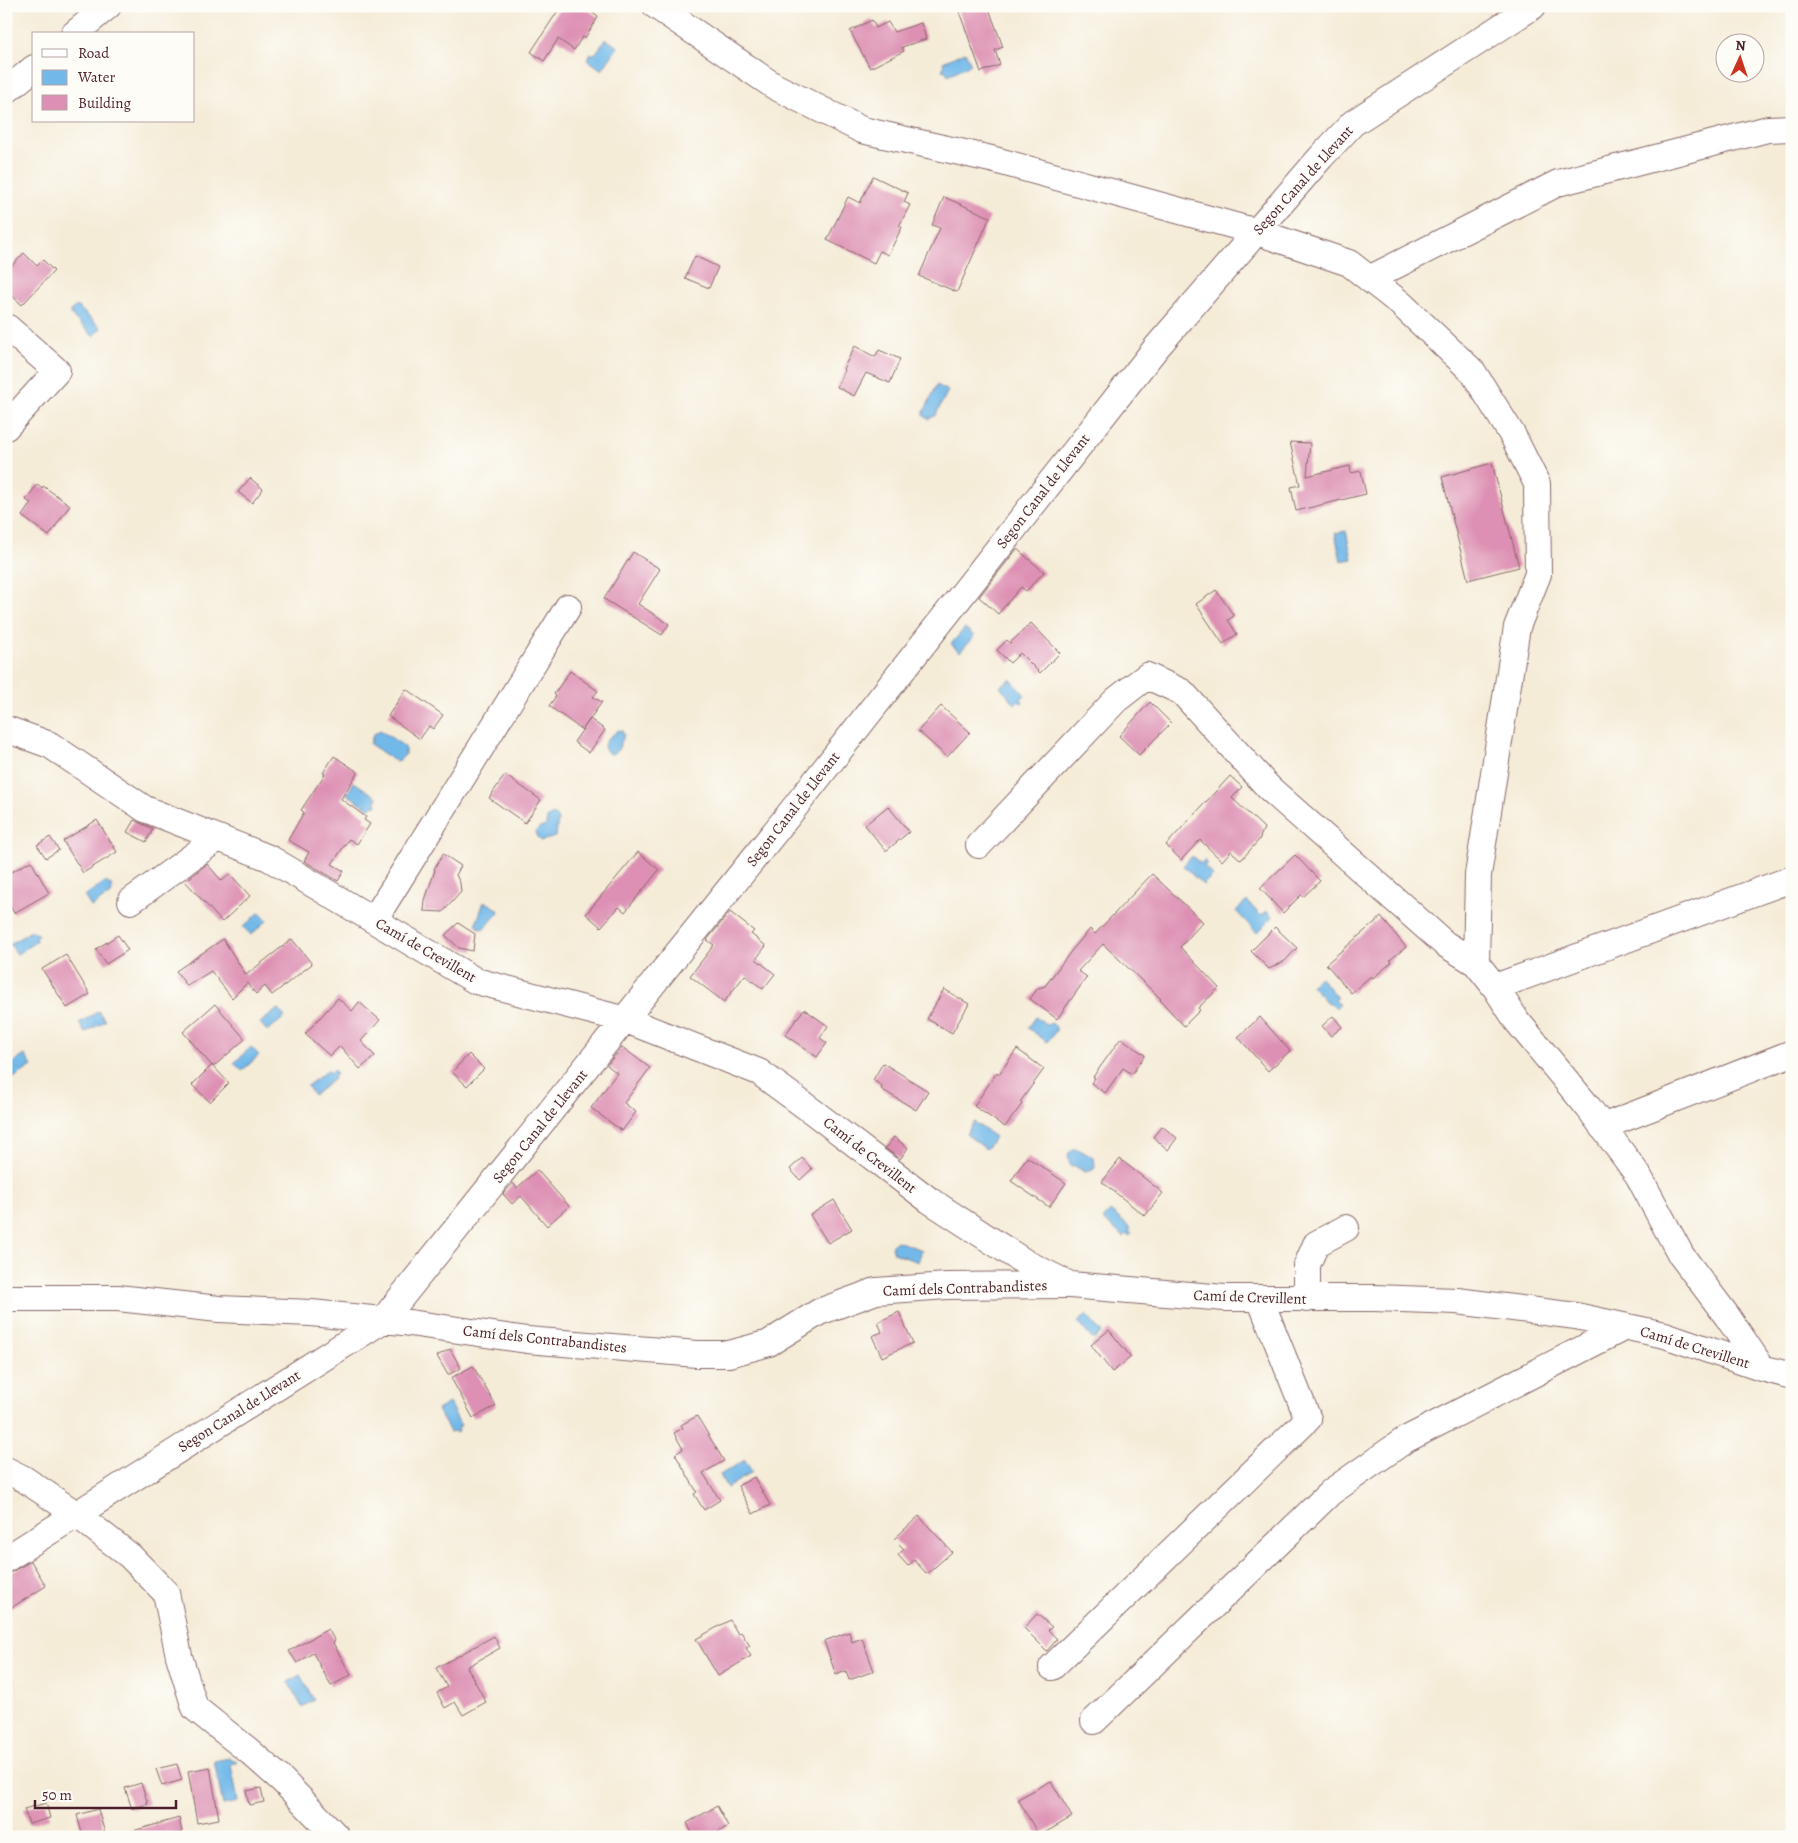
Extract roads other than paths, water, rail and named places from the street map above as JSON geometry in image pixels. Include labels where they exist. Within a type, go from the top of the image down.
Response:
[{"type":"street","points":[[76,32],[108,6]]},
{"type":"street","points":[[656,6],[774,86],[862,130],[991,159],[1257,232],[1349,263],[1400,303],[1474,372],[1513,436],[1537,484],[1538,574],[1516,627],[1478,875],[1476,962]]},
{"type":"street","name":"Segon Canal de Llevant","points":[[6,1559],[383,1320],[626,1020],[1156,348],[1321,157],[1354,123],[1533,6]]},
{"type":"street","points":[[6,91],[32,70]]},
{"type":"street","points":[[1368,278],[1558,183],[1768,129],[1792,128]]},
{"type":"street","points":[[6,427],[57,371],[8,328]]},
{"type":"street","points":[[374,920],[568,607]]},
{"type":"street","points":[[979,845],[1116,700],[1147,676],[1182,692],[1269,788],[1444,944],[1476,962],[1517,1021],[1602,1126],[1638,1175],[1681,1256],[1727,1316],[1762,1368]]},
{"type":"street","name":"Camí de Crevillent","points":[[6,729],[50,745],[145,809],[269,858],[476,981],[626,1020],[759,1072],[929,1200],[1026,1263],[1070,1285],[1225,1298],[1374,1298],[1457,1301],[1576,1316],[1625,1326],[1665,1335],[1762,1368],[1792,1376]]},
{"type":"street","points":[[131,901],[218,838]]},
{"type":"street","points":[[1495,987],[1792,879]]},
{"type":"street","points":[[1602,1126],[1792,1052]]},
{"type":"street","points":[[1307,1299],[1307,1265],[1316,1244],[1346,1228]]},
{"type":"street","name":"Camí dels Contrabandistes","points":[[6,1298],[118,1298],[219,1309],[311,1313],[383,1320],[527,1340],[697,1354],[729,1354],[769,1343],[819,1312],[876,1291],[947,1286],[1070,1285]]},
{"type":"street","points":[[1052,1667],[1308,1419],[1260,1299]]},
{"type":"street","points":[[1094,1721],[1331,1492],[1405,1440],[1625,1326]]},
{"type":"street","points":[[6,1470],[24,1479],[76,1514],[130,1556],[166,1593],[179,1656],[195,1708],[283,1781],[337,1837]]},
{"type":"water","points":[[606,39],[618,47],[602,70],[588,60],[590,54],[595,54]]},
{"type":"water","points":[[965,52],[971,64],[948,75],[946,71],[942,70],[943,62]]},
{"type":"water","points":[[77,306],[101,328],[93,336],[71,315],[71,310]]},
{"type":"water","points":[[937,385],[948,391],[935,416],[928,419],[924,416],[924,412]]},
{"type":"water","points":[[1346,531],[1352,559],[1341,561],[1335,533]]},
{"type":"water","points":[[965,628],[974,636],[960,652],[951,644]]},
{"type":"water","points":[[1010,679],[1025,695],[1021,699],[1023,702],[1019,701],[1015,704],[1000,687]]},
{"type":"water","points":[[380,730],[405,747],[405,755],[400,760],[395,761],[370,744],[373,735]]},
{"type":"water","points":[[619,730],[624,735],[618,750],[612,754],[608,753],[604,747],[606,740]]},
{"type":"water","points":[[354,782],[378,798],[376,801],[377,805],[372,806],[370,809],[347,794]]},
{"type":"water","points":[[552,814],[558,820],[556,836],[541,841],[536,832],[539,828],[546,826],[547,818]]},
{"type":"water","points":[[1192,856],[1201,864],[1204,860],[1207,863],[1204,867],[1213,875],[1203,885],[1183,866]]},
{"type":"water","points":[[105,882],[111,885],[112,893],[91,907],[84,896]]},
{"type":"water","points":[[1247,901],[1261,916],[1267,911],[1273,917],[1257,933],[1236,911]]},
{"type":"water","points":[[484,902],[498,909],[499,912],[485,928],[480,929],[476,924]]},
{"type":"water","points":[[260,912],[267,920],[251,935],[243,927]]},
{"type":"water","points":[[31,931],[38,934],[37,941],[17,954],[10,944]]},
{"type":"water","points":[[1320,977],[1337,998],[1335,1000],[1339,1005],[1336,1008],[1331,1003],[1329,1005],[1311,985]]},
{"type":"water","points":[[278,1009],[285,1017],[267,1031],[260,1023]]},
{"type":"water","points":[[99,1011],[105,1021],[85,1033],[79,1023]]},
{"type":"water","points":[[1036,1017],[1047,1025],[1052,1023],[1056,1027],[1056,1031],[1047,1042],[1028,1028]]},
{"type":"water","points":[[251,1047],[259,1055],[242,1071],[234,1063]]},
{"type":"water","points":[[25,1055],[32,1066],[9,1081],[6,1079],[6,1067]]},
{"type":"water","points":[[328,1070],[329,1073],[332,1070],[335,1071],[334,1079],[314,1095],[307,1086]]},
{"type":"water","points":[[974,1122],[995,1137],[986,1149],[966,1134]]},
{"type":"water","points":[[1073,1149],[1078,1149],[1094,1158],[1095,1166],[1093,1170],[1085,1172],[1073,1165],[1071,1167],[1068,1157]]},
{"type":"water","points":[[1110,1211],[1131,1228],[1129,1231],[1132,1233],[1130,1236],[1127,1234],[1124,1237],[1103,1220]]},
{"type":"water","points":[[897,1241],[922,1250],[918,1262],[893,1253],[891,1246]]},
{"type":"water","points":[[1086,1315],[1102,1333],[1093,1340],[1078,1322]]},
{"type":"water","points":[[449,1403],[461,1426],[458,1428],[459,1432],[457,1433],[454,1431],[450,1432],[437,1410]]},
{"type":"water","points":[[745,1460],[752,1472],[727,1488],[720,1475]]},
{"type":"water","points":[[300,1675],[314,1700],[302,1707],[288,1682]]},
{"type":"water","points":[[230,1758],[231,1760],[236,1760],[236,1763],[231,1764],[238,1802],[223,1805],[214,1761]]}]
